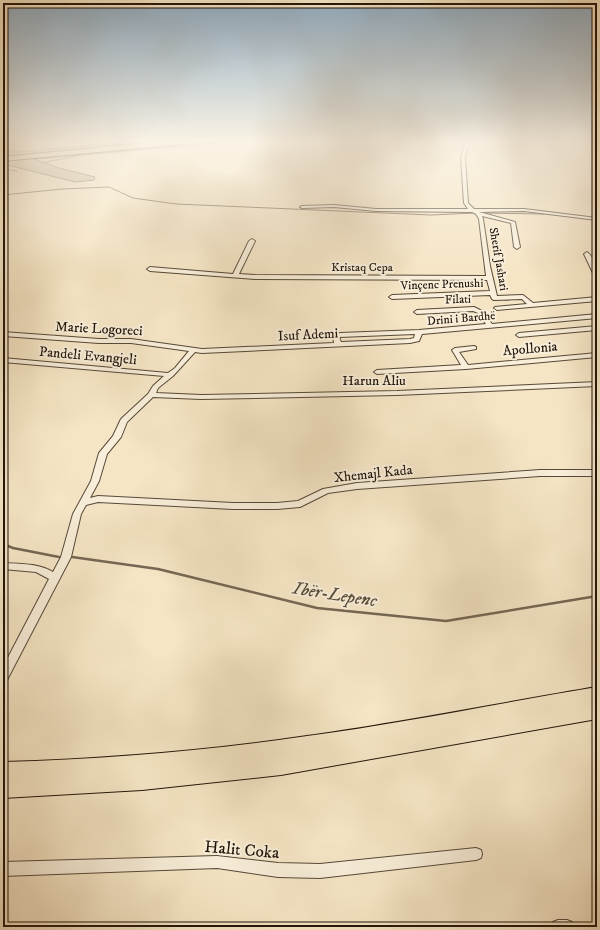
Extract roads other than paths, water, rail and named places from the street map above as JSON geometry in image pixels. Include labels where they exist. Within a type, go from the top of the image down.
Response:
[{"type":"highway","points":[[3,772],[114,767],[271,751],[375,735],[597,696]]},
{"type":"highway","points":[[3,788],[112,782],[274,765],[386,748],[597,710]]},
{"type":"street","name":"Sherif Jashari","points":[[465,185],[466,203],[481,219],[489,278],[494,298],[523,298],[532,305],[597,299]]},
{"type":"street","points":[[302,207],[334,206],[376,210],[474,213],[513,222],[517,247]]},
{"type":"street","points":[[474,213],[524,210],[597,219]]},
{"type":"street","points":[[235,276],[252,241]]},
{"type":"street","points":[[588,254],[597,275]]},
{"type":"street","name":"Kristaq Cepa","points":[[150,269],[235,276],[489,278]]},
{"type":"street","name":"Vinçenc Prenushi","points":[[392,297],[492,293]]},
{"type":"street","points":[[497,308],[532,305]]},
{"type":"street","name":"Filati","points":[[417,312],[474,309],[480,312],[491,326]]},
{"type":"street","name":"Drini i Bardhë","points":[[338,345],[336,336],[340,334],[419,332],[597,316]]},
{"type":"street","points":[[519,335],[597,328]]},
{"type":"street","name":"Isuf Ademi","points":[[193,350],[338,345],[415,340],[418,338],[419,332]]},
{"type":"street","name":"Marie Logoreci","points":[[3,334],[99,341],[131,341],[182,346],[193,350]]},
{"type":"street","points":[[466,366],[455,350],[474,348]]},
{"type":"street","points":[[3,677],[70,549],[77,514],[95,481],[103,453],[117,437],[124,422],[151,396],[155,387],[171,375],[193,350]]},
{"type":"street","name":"Apollonia","points":[[377,372],[597,355]]},
{"type":"street","name":"Pandeli Evangjeli","points":[[3,360],[171,375]]},
{"type":"street","name":"Harun Aliu","points":[[151,396],[201,397],[397,393],[597,384]]},
{"type":"street","name":"Xhemajl Kada","points":[[83,503],[98,499],[232,506],[277,506],[305,502],[322,492],[336,488],[450,478],[507,477],[540,473],[597,473]]},
{"type":"street","points":[[3,566],[40,570],[50,574],[54,578]]},
{"type":"street","name":"Halit Coka","points":[[3,869],[217,862],[278,870],[320,871],[476,854]]},
{"type":"street","points":[[558,927],[567,927]]},
{"type":"waterway","points":[[3,195],[62,189],[109,187],[133,198],[176,204],[431,215],[476,213]]},
{"type":"waterway","points":[[481,213],[544,214]]},
{"type":"waterway","name":"Ibër-Lepenc","points":[[3,544],[13,548],[59,557]]},
{"type":"waterway","name":"Ibër-Lepenc","points":[[72,557],[158,569],[317,608],[446,621],[597,596]]}]
